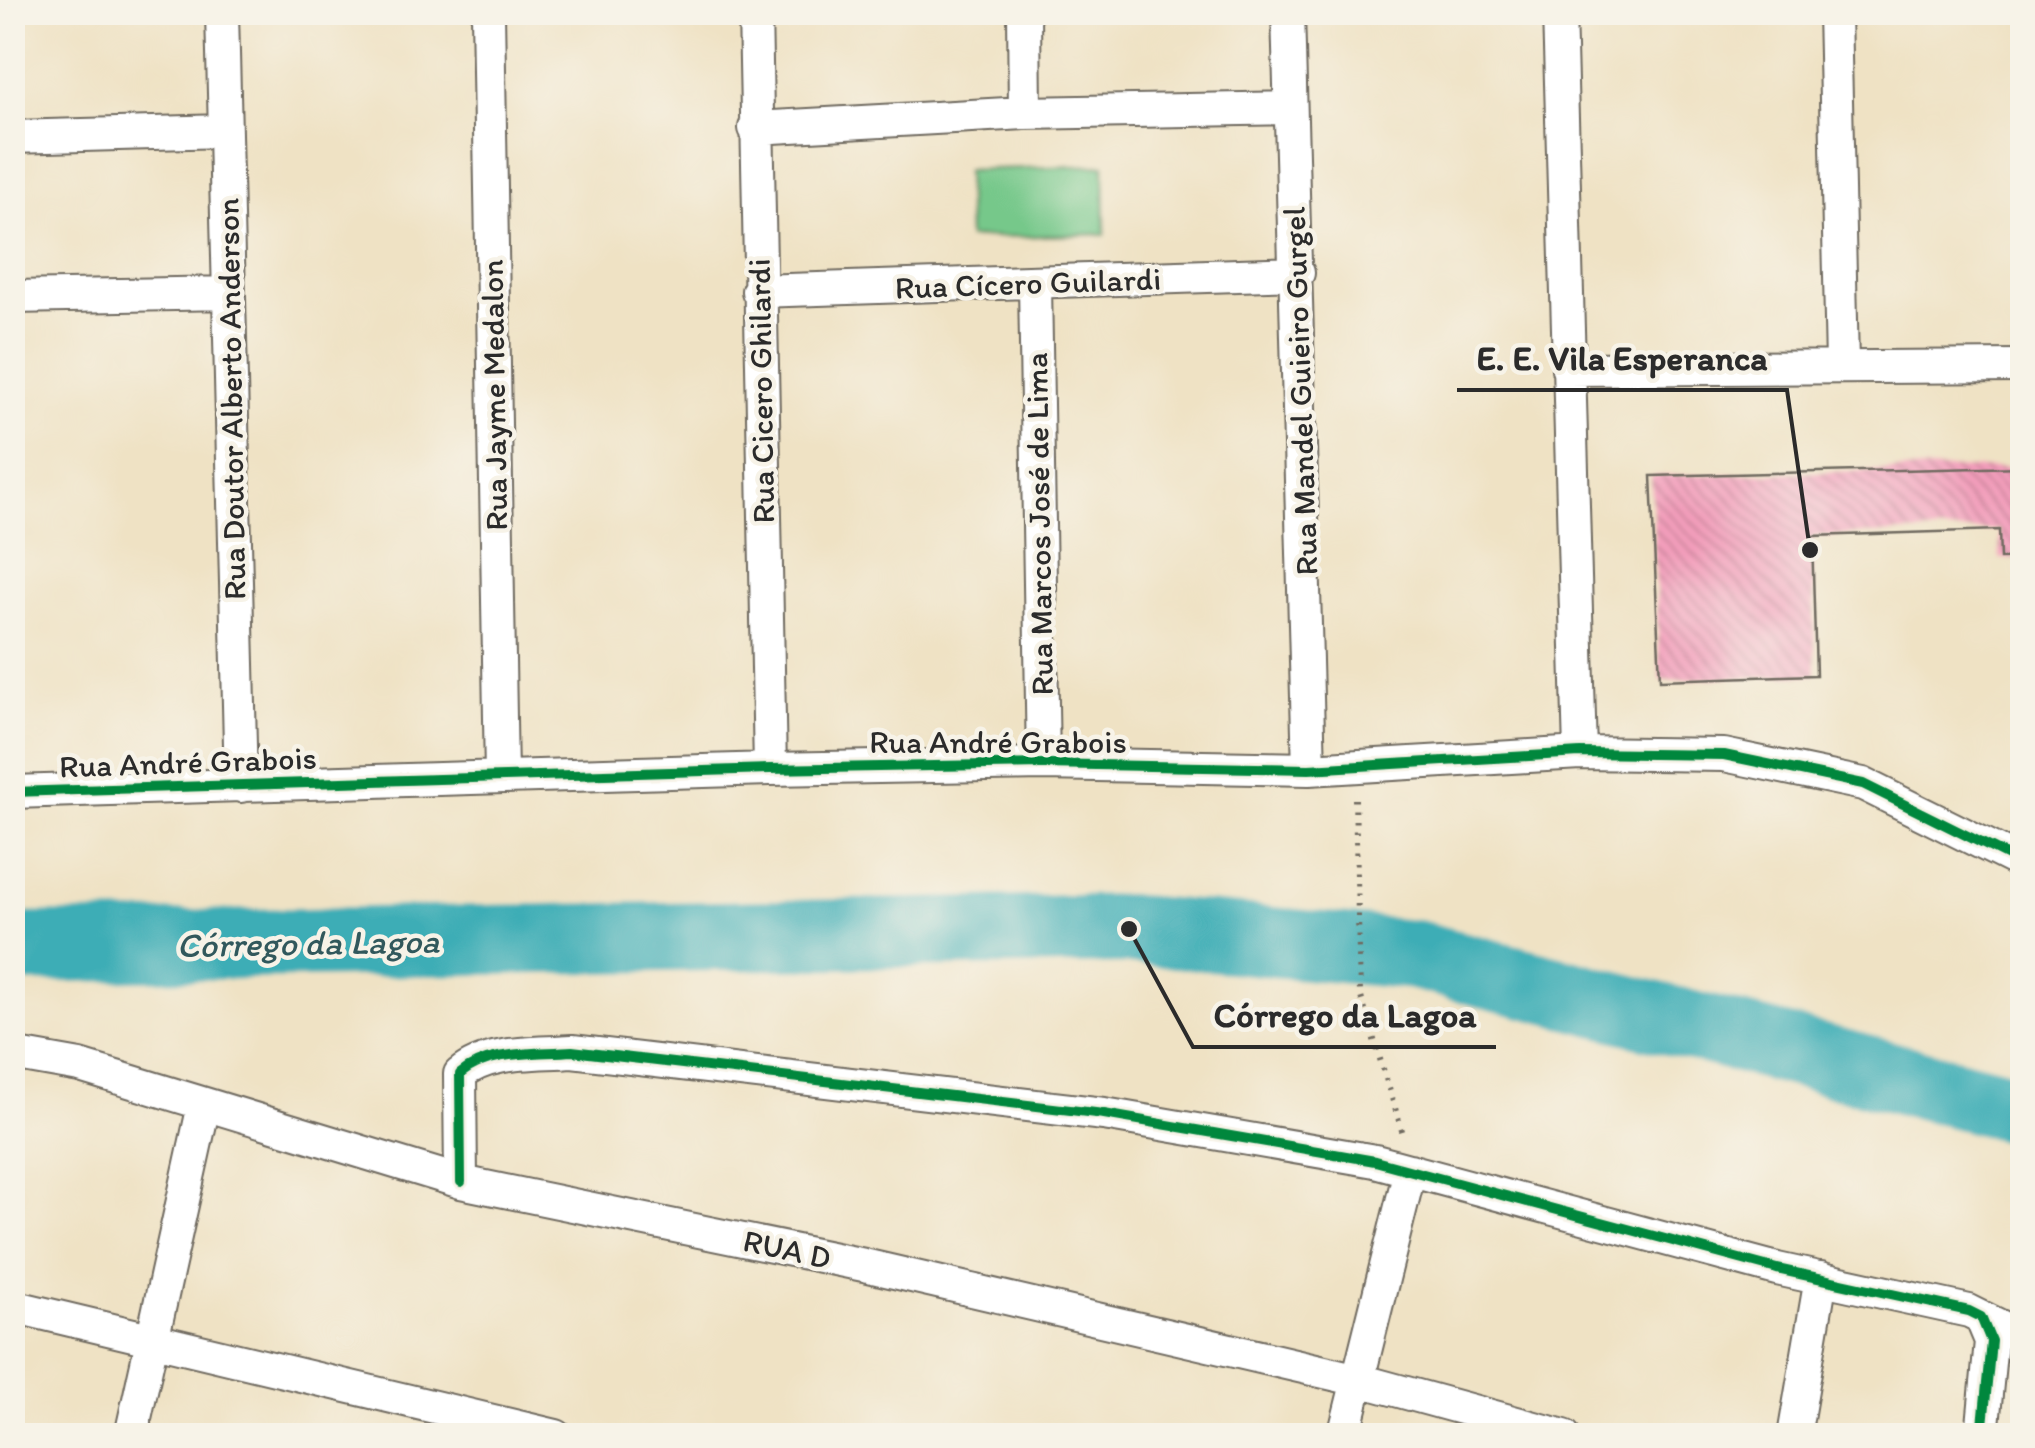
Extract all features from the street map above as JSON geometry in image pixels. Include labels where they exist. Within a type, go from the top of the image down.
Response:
[{"type":"street","name":"Rua Doutor Alberto Anderson","points":[[222,12],[241,786]]},
{"type":"street","name":"Rua Jayme Medalon","points":[[488,12],[501,778]]},
{"type":"street","name":"Rua Cicero Ghilardi","points":[[756,12],[758,291],[770,769]]},
{"type":"street","points":[[1024,12],[1025,113]]},
{"type":"street","name":"Rua Mandel Guieiro Gurgel","points":[[1288,12],[1309,769]]},
{"type":"street","points":[[1560,12],[1580,753]]},
{"type":"street","points":[[1834,12],[1842,364]]},
{"type":"street","points":[[756,128],[1025,113],[1290,108]]},
{"type":"street","points":[[12,137],[224,131]]},
{"type":"street","name":"Rua Cícero Guilardi","points":[[758,291],[1298,273]]},
{"type":"street","name":"Rua Marcos José de Lima","points":[[1035,284],[1043,764]]},
{"type":"street","points":[[12,297],[229,293]]},
{"type":"street","points":[[1568,370],[1842,364],[2022,366]]},
{"type":"street","name":"Rua André Grabois","points":[[12,792],[770,769],[1043,764],[1309,769],[1580,753],[1724,754],[1864,784],[2022,862]]},
{"type":"street","points":[[461,1182],[460,1074],[476,1061],[572,1051],[1104,1114],[1410,1170],[1981,1317],[2022,1337]]},
{"type":"street","name":"RUA D","points":[[12,1054],[80,1066],[461,1182],[864,1265],[1359,1380],[1564,1436]]},
{"type":"street","points":[[131,1436],[204,1105]]},
{"type":"street","points":[[1344,1436],[1410,1170]]},
{"type":"street","points":[[1794,1436],[1821,1278]]},
{"type":"street","points":[[12,1306],[556,1436]]},
{"type":"street","points":[[1981,1317],[1991,1341],[1982,1436]]},
{"type":"path","points":[[1354,766],[1360,994],[1410,1170]]},
{"type":"green space","points":[[1104,165],[1105,234],[968,238],[966,170]]},
{"type":"building","points":[[2022,467],[2022,558],[2000,559],[1999,530],[1812,536],[1816,675],[1660,680],[1651,476]]},
{"type":"waterway","name":"Córrego da Lagoa","points":[[12,948],[1129,929],[1415,955],[2022,1110]]},
{"type":"cycle path","points":[[12,792],[770,769],[1043,764],[1309,769],[1580,753],[1724,755],[1863,784],[2022,863]]},
{"type":"cycle path","points":[[461,1182],[460,1074],[485,1061],[513,1055],[572,1051],[1104,1114],[1375,1161],[1777,1269],[1969,1311],[1981,1317],[1991,1341],[1982,1436]]},
{"type":"place","name":"E. E. Vila Esperanca","points":[[1810,550]]},
{"type":"place","name":"Córrego da Lagoa","points":[[1129,929]]}]
